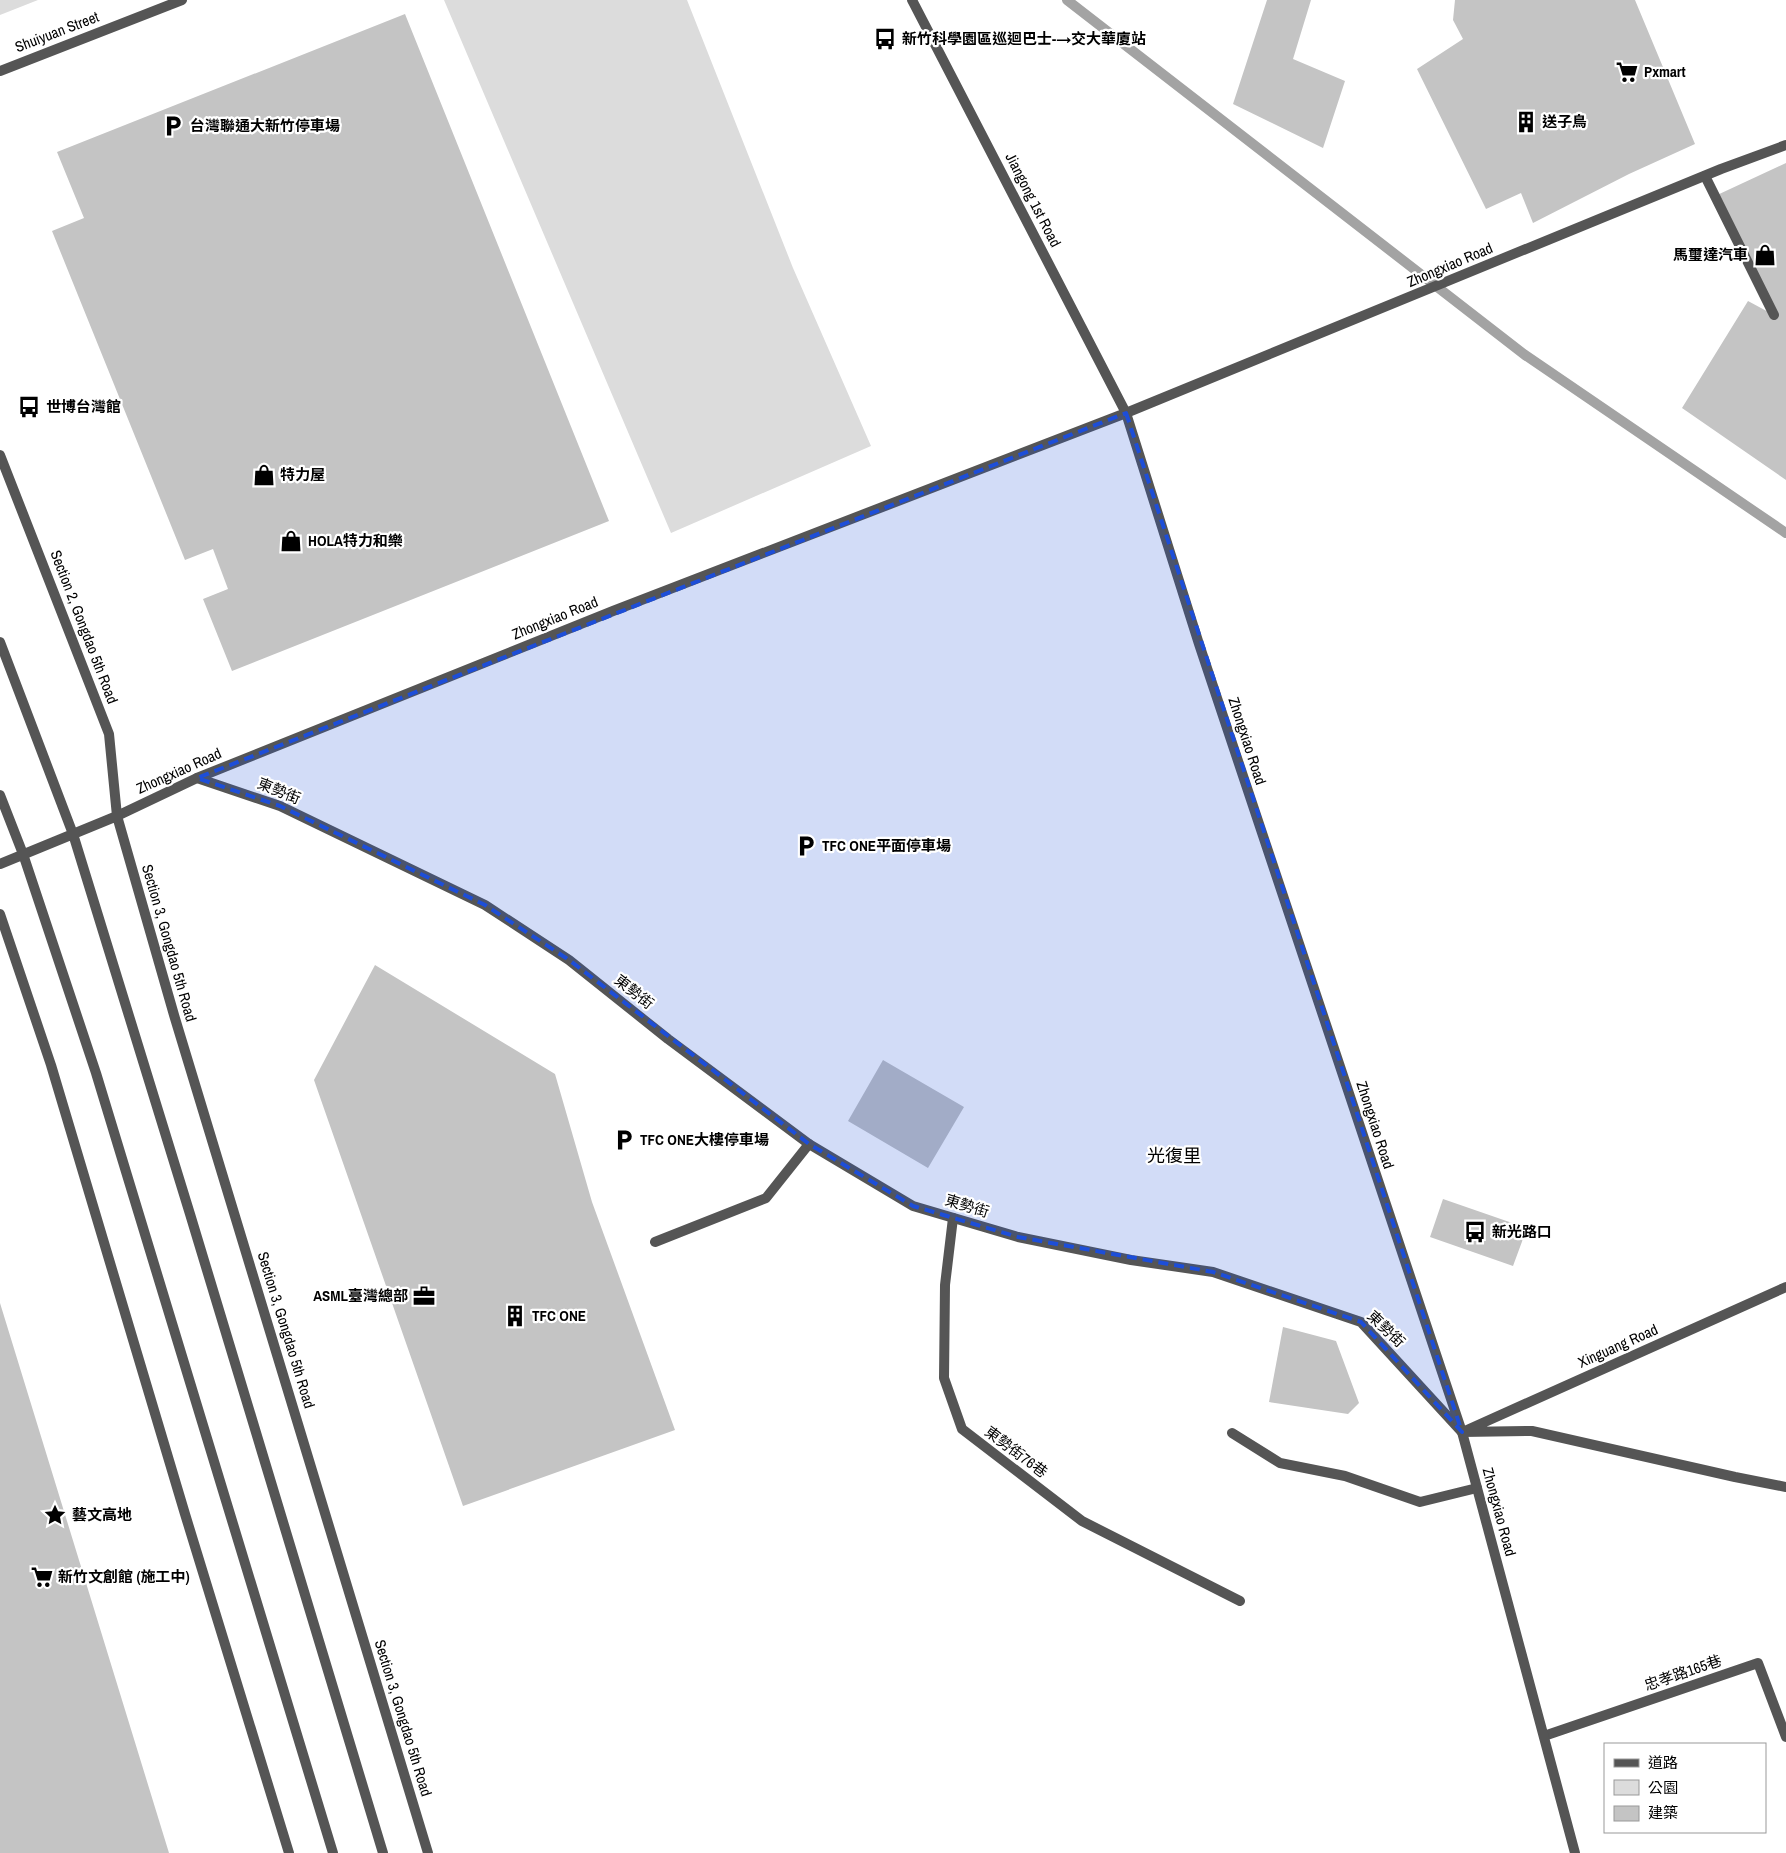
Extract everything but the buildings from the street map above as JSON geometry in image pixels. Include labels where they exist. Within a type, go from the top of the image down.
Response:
[{"type":"street","name":"Shuiyuan Street","points":[[0,71],[182,0]]},
{"type":"street","name":"Jiangong 1st Road","points":[[912,0],[1126,413]]},
{"type":"street","name":"Zhongxiao Road","points":[[0,864],[117,816],[197,778],[604,615],[1126,413],[1705,176],[1786,145]]},
{"type":"street","points":[[1705,176],[1774,315]]},
{"type":"street","name":"Zhongxiao Road","points":[[1126,413],[1199,644],[1462,1432],[1575,1853]]},
{"type":"street","name":"Section 2, Gongdao 5th Road","points":[[0,455],[109,734],[117,816]]},
{"type":"street","points":[[0,642],[73,834],[383,1853]]},
{"type":"street","name":"東勢街","points":[[197,778],[280,806],[486,905],[569,960],[668,1039],[809,1144],[913,1206],[1027,1239],[1131,1260],[1213,1272],[1361,1322],[1462,1432]]},
{"type":"street","points":[[0,795],[23,854],[96,1073],[333,1853]]},
{"type":"street","name":"Section 3, Gongdao 5th Road","points":[[117,816],[174,1015],[428,1853]]},
{"type":"street","points":[[0,914],[54,1074],[183,1505],[290,1853]]},
{"type":"street","points":[[655,1242],[766,1198],[809,1144]]},
{"type":"street","name":"東勢街76巷","points":[[954,1218],[945,1285],[944,1378],[962,1429],[1082,1521],[1240,1601]]},
{"type":"street","name":"Xinguang Road","points":[[1462,1432],[1786,1287]]},
{"type":"street","points":[[1462,1432],[1532,1431],[1786,1487]]},
{"type":"street","points":[[1232,1433],[1280,1463],[1345,1476],[1420,1502],[1478,1488]]},
{"type":"street","name":"忠孝路165巷","points":[[1544,1736],[1758,1663],[1786,1736]]},
{"type":"highlighted area","points":[[1126,413],[1462,1432],[1361,1322],[1213,1272],[1018,1237],[913,1206],[809,1144],[569,960],[485,905],[280,806],[197,778]]},
{"type":"green space","points":[[0,0],[38,0],[0,15]]},
{"type":"green space","points":[[444,0],[687,0],[793,268],[871,446],[671,533]]},
{"type":"waterway","points":[[1067,0],[1525,355],[1786,533]]},
{"type":"place","name":"新竹科學園區巡迴巴士-→交大華廈站","points":[[885,39]]},
{"type":"place","name":"Pxmart","points":[[1627,72]]},
{"type":"place","name":"送子鳥","points":[[1526,122]]},
{"type":"place","name":"台灣聯通大新竹停車場","points":[[173,126]]},
{"type":"place","name":"馬璽達汽車","points":[[1765,255]]},
{"type":"place","name":"世博台灣館","points":[[29,407]]},
{"type":"place","name":"特力屋","points":[[264,475]]},
{"type":"place","name":"HOLA特力和樂","points":[[291,541]]},
{"type":"place","name":"TFC ONE平面停車場","points":[[806,846]]},
{"type":"place","name":"TFC ONE大樓停車場","points":[[624,1140]]},
{"type":"place","name":"新光路口","points":[[1475,1232]]},
{"type":"place","name":"ASML臺灣總部","points":[[424,1296]]},
{"type":"place","name":"TFC ONE","points":[[515,1316]]},
{"type":"place","name":"藝文高地","points":[[55,1515]]},
{"type":"place","name":"新竹文創館 (施工中)","points":[[42,1577]]},
{"type":"district","name":"光復里","points":[[1174,1156]]}]
